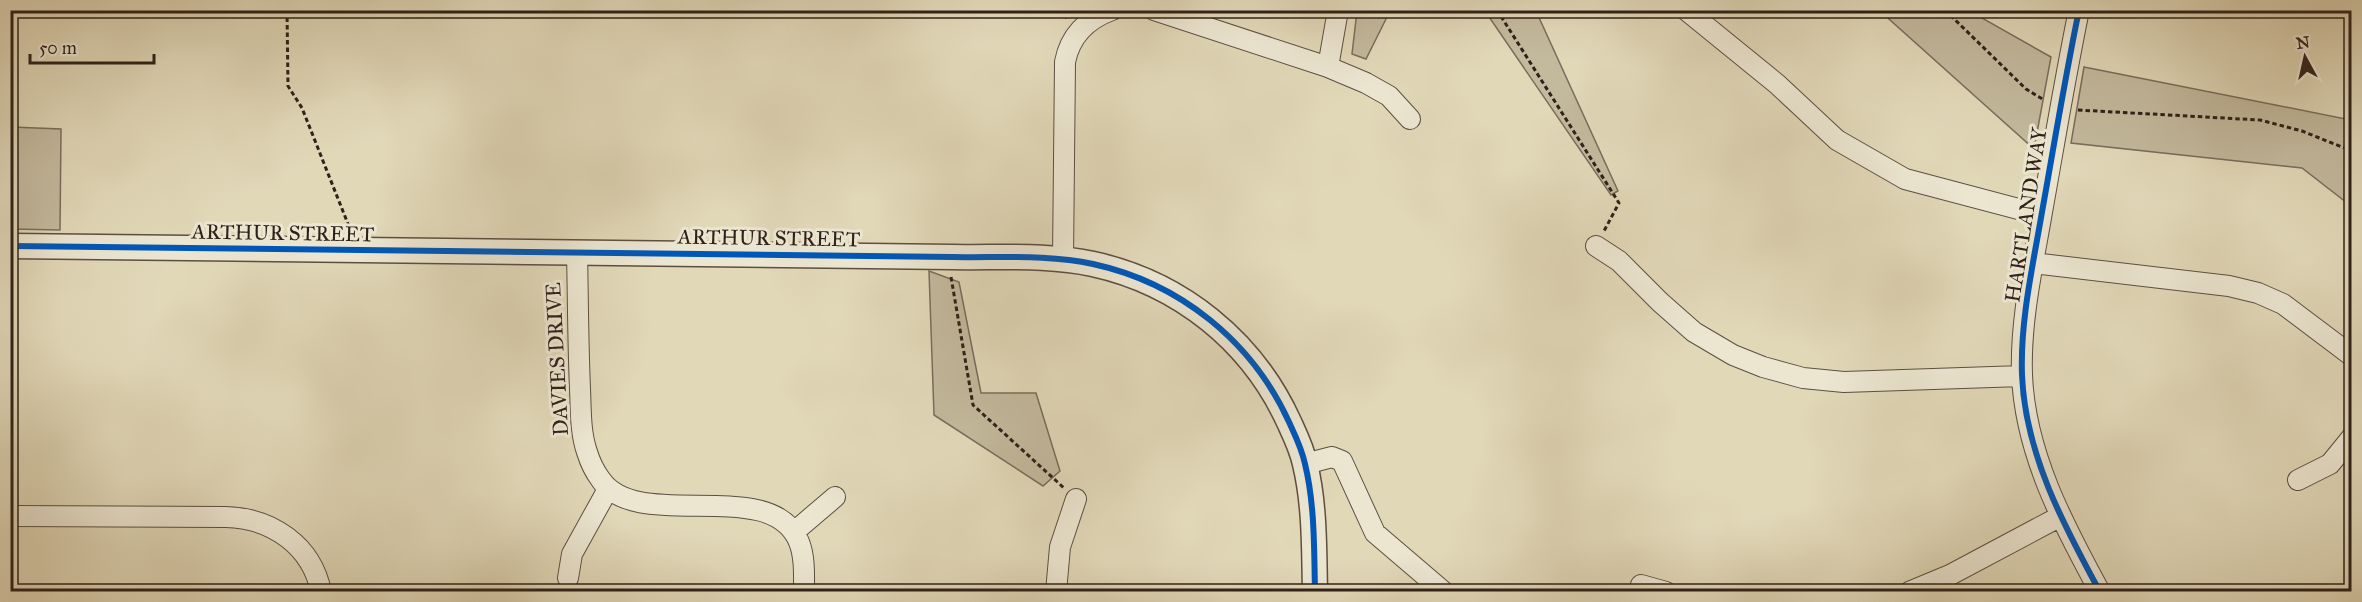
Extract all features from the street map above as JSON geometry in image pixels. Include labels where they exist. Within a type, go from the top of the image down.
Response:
[{"type":"street","points":[[1063,260],[1064,72],[1067,53],[1084,25],[1112,10]]},
{"type":"street","points":[[1154,10],[1328,68],[1377,88],[1400,106],[1410,119]]},
{"type":"street","points":[[1328,68],[1338,10]]},
{"type":"street","points":[[1686,10],[1778,84],[1837,140],[1905,179],[2042,215]]},
{"type":"street","name":"HARTLAND WAY","points":[[2079,10],[2033,263],[2025,326],[2022,375],[2035,447],[2059,517],[2100,591]]},
{"type":"street","name":"ARTHUR STREET","points":[[10,246],[1063,260],[1093,264],[1161,287],[1188,303],[1217,325],[1244,351],[1265,379],[1282,406],[1305,464],[1314,530],[1315,591]]},
{"type":"street","points":[[1596,246],[1619,261],[1694,332],[1733,355],[1763,367],[1803,378],[1844,382],[2022,375]]},
{"type":"street","name":"DAVIES DRIVE","points":[[577,252],[578,359],[583,435],[592,464],[608,489]]},
{"type":"street","points":[[2033,263],[2229,286],[2258,293],[2283,304],[2352,356]]},
{"type":"street","points":[[2298,480],[2330,464],[2352,437]]},
{"type":"street","points":[[1305,464],[1332,457],[1342,461],[1376,533],[1444,591]]},
{"type":"street","points":[[568,578],[572,554],[608,489],[618,495],[650,503],[734,507],[763,511],[780,518],[794,532],[802,554],[804,591]]},
{"type":"street","points":[[794,532],[835,497]]},
{"type":"street","points":[[1056,591],[1060,547],[1076,500]]},
{"type":"street","points":[[10,516],[226,517],[252,520],[286,536],[305,554],[321,591]]},
{"type":"street","points":[[1909,591],[1950,575],[2059,517]]},
{"type":"street","points":[[1641,585],[1666,591]]},
{"type":"path","points":[[287,10],[288,86],[302,108],[353,236]]},
{"type":"path","points":[[1027,10],[1066,16],[1062,24]]},
{"type":"path","points":[[1497,10],[1619,203],[1596,246]]},
{"type":"path","points":[[1945,10],[2026,89],[2060,109],[2260,120],[2302,131],[2352,151]]},
{"type":"shaded area","points":[[1357,11],[1401,11],[1388,15],[1366,59],[1352,54]]},
{"type":"shaded area","points":[[1485,11],[1536,11],[1618,191],[1611,195]]},
{"type":"shaded area","points":[[1880,11],[1973,11],[2051,57],[2034,149]]},
{"type":"shaded area","points":[[2084,67],[2351,120],[2351,206],[2302,168],[2071,143]]},
{"type":"shaded area","points":[[11,127],[61,129],[60,230],[11,229]]},
{"type":"shaded area","points":[[929,271],[959,282],[981,393],[1036,393],[1060,471],[1043,486],[934,415]]},
{"type":"cycle path","points":[[2079,10],[2028,293],[2023,334],[2022,375],[2030,432],[2038,460],[2060,514],[2100,592]]},
{"type":"cycle path","points":[[10,246],[1023,257],[1093,264],[1155,285],[1210,320],[1234,341],[1274,393],[1304,458],[1311,495],[1315,592]]}]
